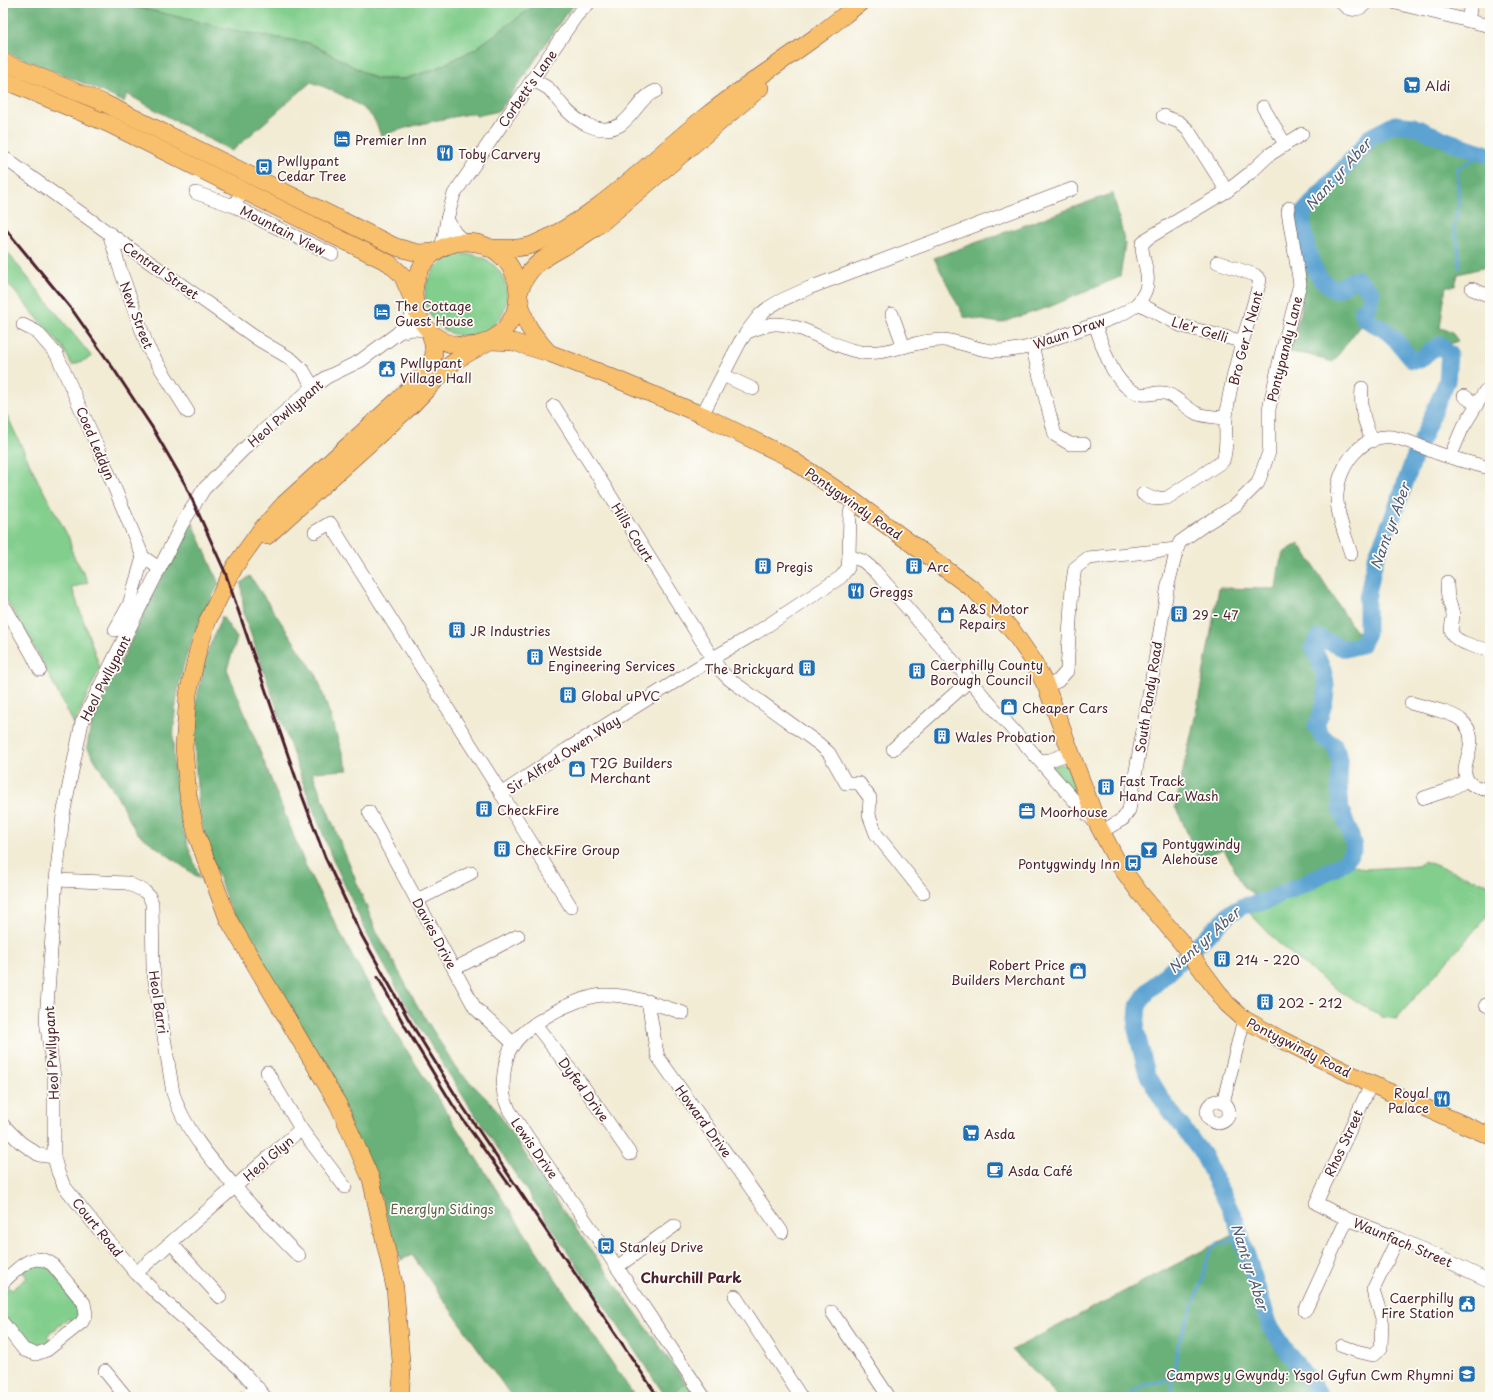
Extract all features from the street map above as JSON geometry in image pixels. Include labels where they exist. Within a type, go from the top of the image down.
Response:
[{"type":"main road","points":[[3,62],[104,103],[405,251],[421,254],[437,251],[453,244],[466,243],[487,248],[516,248],[524,247],[537,242],[572,223],[604,201],[715,109],[824,31],[860,3]]},
{"type":"main road","points":[[241,558],[413,404],[450,365],[500,334],[509,323],[527,276],[538,263],[579,238],[608,217],[753,95],[824,31]]},
{"type":"main road","points":[[3,80],[109,124],[389,263],[402,276],[416,306],[420,321],[439,339],[451,344],[468,345],[489,341]]},
{"type":"main road","points":[[487,248],[502,259],[512,270],[518,281],[519,294]]},
{"type":"main road","points":[[416,306],[417,288],[421,269],[428,258],[437,251]]},
{"type":"main road","name":"Pontygwindy Road","points":[[519,294],[527,325],[549,353]]},
{"type":"main road","points":[[400,1397],[402,1374],[395,1288],[371,1179],[338,1104],[228,919],[196,833],[184,766],[184,730],[188,694],[194,665],[208,620],[222,590],[241,558],[260,531],[284,504],[397,401],[425,373],[434,354],[429,331]]},
{"type":"main road","name":"Pontygwindy Road","points":[[489,341],[510,342],[549,353],[656,394],[788,457],[855,502],[968,586],[1014,633],[1032,659],[1046,686],[1100,829],[1118,863],[1139,892],[1181,942],[1227,1004],[1244,1019],[1280,1039],[1372,1084],[1490,1136]]},
{"type":"street","name":"Corbett's Lane","points":[[437,251],[444,237],[454,194],[576,16],[590,3]]},
{"type":"street","points":[[1342,3],[1351,10],[1361,8],[1369,4]]},
{"type":"street","points":[[1396,3],[1490,26]]},
{"type":"street","points":[[1468,21],[1472,3]]},
{"type":"street","points":[[533,80],[549,88],[563,107],[578,119],[599,129],[611,128],[620,125],[650,93],[656,91]]},
{"type":"street","points":[[1263,107],[1285,144]]},
{"type":"street","points":[[1163,116],[1179,122],[1188,130],[1227,191]]},
{"type":"street","points":[[1138,303],[1146,288],[1147,270],[1141,253],[1142,244],[1148,238],[1227,191],[1250,173],[1269,155],[1302,134]]},
{"type":"street","name":"Central Street","points":[[3,156],[260,340],[291,359],[303,370],[313,387]]},
{"type":"street","points":[[702,415],[747,332],[760,315],[778,302],[809,288],[1072,189]]},
{"type":"street","name":"Mountain View","points":[[234,206],[243,190]]},
{"type":"street","name":"Mountain View","points":[[196,193],[234,206],[332,254]]},
{"type":"street","name":"Pontypandy Lane","points":[[1177,549],[1180,542],[1236,505],[1258,483],[1269,452],[1269,409],[1280,359],[1300,284],[1288,212],[1289,208]]},
{"type":"street","points":[[447,219],[455,233],[466,243]]},
{"type":"street","name":"New Street","points":[[109,233],[148,348],[188,412]]},
{"type":"street","name":"Bro Ger Y Nant","points":[[1143,494],[1154,499],[1167,498],[1223,461],[1226,452],[1226,418],[1233,378],[1260,280],[1255,275],[1217,262]]},
{"type":"street","points":[[1472,289],[1490,296]]},
{"type":"street","name":"Waun Draw","points":[[747,332],[774,324],[801,329],[842,348],[861,352],[887,351],[926,341],[945,340],[995,351],[1009,350],[1032,346],[1094,324],[1123,313],[1138,303]]},
{"type":"street","name":"Lle'r Gelli","points":[[1138,303],[1182,326],[1242,341]]},
{"type":"street","name":"Heol Pwllypant","points":[[54,1157],[54,1077],[46,1020],[56,880],[63,815],[82,722],[182,524],[204,489],[255,438],[313,387],[327,377],[360,361],[398,332],[409,322],[416,306]]},
{"type":"street","points":[[892,314],[904,347]]},
{"type":"street","points":[[1094,324],[1109,362],[1119,380],[1130,389],[1141,394],[1160,392],[1167,393],[1196,413],[1226,418]]},
{"type":"street","name":"Coed Leddyn","points":[[23,325],[36,332],[57,355],[125,510],[143,557]]},
{"type":"street","name":"Heol Pwllypant","points":[[398,332],[413,329],[429,331]]},
{"type":"street","points":[[1032,346],[1055,435],[1070,444],[1084,444]]},
{"type":"street","points":[[723,375],[753,389]]},
{"type":"street","points":[[1362,388],[1362,412],[1372,441]]},
{"type":"street","points":[[1450,457],[1462,429],[1484,391]]},
{"type":"street","points":[[1464,396],[1476,404]]},
{"type":"street","name":"Hills Court","points":[[554,406],[720,670],[729,679],[819,744],[829,753],[846,784],[859,783],[870,798],[869,815],[876,834],[923,893]]},
{"type":"street","points":[[1351,554],[1339,513],[1337,495],[1340,476],[1347,462],[1358,448],[1383,437],[1397,438],[1450,457],[1490,468]]},
{"type":"street","name":"Sir Alfred Owen Way","points":[[501,794],[566,750],[645,702],[713,658],[756,633],[841,577],[848,568],[850,512],[855,502]]},
{"type":"street","name":"Sir Alfred Owen Way","points":[[315,532],[330,523],[571,907]]},
{"type":"street","points":[[1046,686],[1058,681],[1067,671],[1072,587],[1075,568],[1088,558],[1177,549]]},
{"type":"street","name":"South Pandy Road","points":[[1100,829],[1123,819],[1128,810],[1168,585],[1177,549]]},
{"type":"street","name":"Pontygwindy Road","points":[[849,556],[863,561],[875,571],[1100,829]]},
{"type":"street","points":[[115,630],[128,605],[143,557],[159,568]]},
{"type":"street","points":[[1447,582],[1449,602],[1452,608],[1453,616],[1451,631],[1456,640],[1486,650],[1490,649]]},
{"type":"street","points":[[3,608],[40,670]]},
{"type":"street","points":[[893,749],[970,680]]},
{"type":"street","points":[[1412,703],[1456,716],[1462,721],[1468,728],[1471,745],[1464,768],[1464,774],[1467,780],[1474,786],[1490,790]]},
{"type":"street","points":[[1041,761],[1050,760],[1070,752]]},
{"type":"street","points":[[1424,798],[1451,789],[1467,780]]},
{"type":"street","name":"Davies Drive","points":[[369,812],[475,1008],[514,1044]]},
{"type":"street","points":[[417,900],[471,873]]},
{"type":"street","name":"Heol Barri","points":[[56,880],[127,883],[144,891],[149,896],[152,903],[153,968],[173,1093],[177,1106],[188,1127],[225,1176],[279,1238],[299,1256]]},
{"type":"street","points":[[454,969],[518,936]]},
{"type":"street","name":"Lewis Drive","points":[[683,1013],[648,1001],[603,995],[587,998],[557,1010],[536,1024],[514,1044],[508,1053],[505,1066],[504,1096],[509,1110],[704,1397]]},
{"type":"street","name":"Howard Drive","points":[[648,1001],[658,1057],[773,1217],[782,1232]]},
{"type":"street","points":[[1223,1103],[1244,1019]]},
{"type":"street","name":"Dyfed Drive","points":[[536,1024],[583,1086],[630,1154]]},
{"type":"street","name":"Heol Glyn","points":[[267,1072],[301,1129],[345,1187]]},
{"type":"street","name":"Rhos Street","points":[[1316,1203],[1372,1084]]},
{"type":"street","points":[[3,1125],[20,1142],[39,1155],[54,1157]]},
{"type":"street","name":"Heol Glyn","points":[[235,1187],[301,1129]]},
{"type":"street","name":"Court Road","points":[[54,1157],[64,1186],[136,1273],[156,1293],[207,1338],[262,1392]]},
{"type":"street","points":[[136,1273],[235,1187]]},
{"type":"street","name":"Waunfach Street","points":[[1316,1203],[1347,1219],[1398,1238],[1490,1281]]},
{"type":"street","points":[[1305,1311],[1347,1219]]},
{"type":"street","points":[[616,1267],[674,1226]]},
{"type":"street","points":[[1342,1346],[1373,1355],[1381,1348],[1382,1318],[1373,1290],[1398,1238]]},
{"type":"street","points":[[171,1243],[220,1297]]},
{"type":"street","points":[[3,1282],[29,1261],[36,1258],[46,1260],[52,1264],[84,1303],[86,1314],[82,1322],[47,1350],[36,1354],[24,1350],[5,1329]]},
{"type":"street","points":[[735,1296],[801,1397]]},
{"type":"street","points":[[832,1312],[890,1397]]},
{"type":"street","points":[[105,1371],[126,1397]]},
{"type":"street","points":[[245,1397],[262,1392]]},
{"type":"green space","points":[[3,3],[119,3],[242,32],[310,43],[376,79],[405,79],[435,69],[475,49],[534,6],[542,3],[577,3],[565,15],[499,111],[476,116],[474,113],[438,120],[381,136],[375,121],[364,109],[337,93],[311,82],[232,151],[127,94],[124,102],[83,83],[3,51]]},
{"type":"green space","points":[[119,3],[542,3],[534,6],[475,49],[435,69],[404,79],[376,79],[310,43],[242,32]]},
{"type":"green space","points":[[1395,124],[1413,126],[1449,141],[1490,155],[1490,266],[1458,274],[1455,286],[1446,286],[1440,328],[1451,331],[1458,341],[1436,347],[1420,360],[1412,360],[1395,339],[1385,330],[1365,319],[1333,362],[1306,354],[1288,352],[1301,313],[1304,277],[1302,214],[1370,137]]},
{"type":"green space","points":[[1113,193],[1125,244],[1120,277],[1049,307],[1000,323],[964,317],[934,258]]},
{"type":"green space","points":[[3,247],[92,357],[72,365],[63,348],[3,278]]},
{"type":"green space","points":[[466,254],[482,257],[495,266],[504,279],[507,295],[504,311],[495,324],[482,333],[466,336],[450,333],[437,324],[428,311],[425,295],[428,279],[437,266],[450,257]]},
{"type":"green space","points":[[3,407],[37,479],[69,538],[73,555],[88,582],[72,588],[100,668],[74,724],[37,652],[3,595]]},
{"type":"green space","points":[[192,521],[219,584],[196,630],[187,653],[176,701],[174,726],[173,751],[175,776],[182,824],[200,879],[136,832],[118,798],[87,747],[91,724],[163,574]]},
{"type":"green space","points":[[1299,543],[1355,631],[1367,633],[1361,645],[1345,649],[1320,638],[1313,647],[1325,675],[1327,689],[1324,708],[1316,726],[1322,737],[1334,745],[1340,759],[1339,784],[1341,809],[1351,835],[1354,848],[1345,862],[1306,883],[1266,901],[1244,888],[1224,849],[1198,858],[1175,807],[1197,708],[1219,588],[1276,589],[1279,566],[1283,553]]},
{"type":"green space","points":[[250,576],[317,676],[348,770],[312,772],[375,928],[417,1005],[457,1069],[494,1106],[549,1191],[686,1383],[666,1397],[466,1101],[413,1017],[367,934],[331,855],[305,788],[244,615],[241,583]]},
{"type":"green space","name":"Energlyn Sidings","points":[[222,616],[237,638],[227,669],[306,867],[346,944],[397,1035],[512,1214],[635,1397],[512,1397],[412,1255],[401,1260],[391,1233],[381,1198],[227,901],[207,844],[199,812],[195,760],[196,702],[206,655]]},
{"type":"green space","points":[[1061,764],[1070,768],[1083,803],[1052,768],[1053,766]]},
{"type":"green space","points":[[1424,861],[1490,885],[1490,913],[1396,1019],[1382,1017],[1327,983],[1280,945],[1243,906],[1266,901],[1306,883],[1345,862],[1364,869],[1418,866]]},
{"type":"green space","points":[[1238,1232],[1269,1324],[1286,1350],[1322,1397],[1056,1397],[1049,1386],[1012,1350]]},
{"type":"green space","points":[[45,1263],[78,1300],[82,1312],[74,1324],[69,1318],[47,1336],[52,1342],[31,1350],[3,1317],[3,1287],[5,1285],[12,1290],[27,1278],[22,1270]]},
{"type":"green space","points":[[686,1383],[696,1397],[666,1397]]},
{"type":"waterway","name":"Nant yr Aber","points":[[1422,439],[1447,381],[1449,354],[1440,345],[1431,350],[1420,360],[1412,360],[1395,339],[1385,330],[1365,319],[1362,310],[1369,306],[1372,292],[1357,279],[1334,290],[1320,278],[1310,256],[1305,238],[1302,214],[1370,137],[1395,124],[1413,126],[1449,141],[1490,155]]},
{"type":"waterway","points":[[1460,268],[1458,243],[1454,229],[1459,204],[1457,168],[1473,160],[1477,151]]},
{"type":"waterway","name":"Nant yr Aber","points":[[1322,1397],[1286,1350],[1269,1324],[1236,1221],[1203,1155],[1163,1101],[1147,1074],[1136,1030],[1138,1006],[1148,991],[1232,912],[1243,906],[1266,901],[1306,883],[1345,862],[1354,848],[1351,835],[1341,810],[1339,784],[1340,759],[1334,745],[1322,737],[1316,726],[1324,704],[1326,686],[1325,678],[1313,647],[1319,638],[1345,649],[1361,645],[1367,633],[1367,599],[1375,559],[1392,519],[1416,453]]},
{"type":"waterway","points":[[1170,1397],[1179,1341],[1203,1278],[1206,1262],[1213,1247],[1218,1243],[1221,1244],[1227,1242],[1240,1233]]},
{"type":"waterway","points":[[1124,1397],[1145,1385],[1173,1378]]},
{"type":"railway","points":[[3,226],[73,311],[152,427],[185,484],[225,572],[300,790],[325,857],[362,936],[409,1020],[461,1104],[658,1397]]},
{"type":"railway","points":[[378,977],[403,1023],[454,1107],[510,1186]]},
{"type":"place","name":"Aldi","points":[[1412,85]]},
{"type":"place","name":"Premier Inn","points":[[342,139]]},
{"type":"place","name":"Toby Carvery","points":[[445,153]]},
{"type":"place","name":"Pwllypant Cedar Tree","points":[[264,167]]},
{"type":"place","name":"The Cottage Guest House","points":[[382,312]]},
{"type":"place","name":"Pwllypant Village Hall","points":[[387,369]]},
{"type":"place","name":"Pregis","points":[[763,566]]},
{"type":"place","name":"Arc","points":[[914,566]]},
{"type":"place","name":"Greggs","points":[[856,591]]},
{"type":"place","name":"29 - 47","points":[[1179,614]]},
{"type":"place","name":"A&S Motor Repairs","points":[[946,615]]},
{"type":"place","name":"JR Industries","points":[[457,630]]},
{"type":"place","name":"Westside Engineering Services","points":[[535,657]]},
{"type":"place","name":"The Brickyard","points":[[807,668]]},
{"type":"place","name":"Caerphilly County Borough Council","points":[[917,671]]},
{"type":"place","name":"Global uPVC","points":[[568,695]]},
{"type":"place","name":"Cheaper Cars","points":[[1009,707]]},
{"type":"place","name":"Wales Probation","points":[[942,736]]},
{"type":"place","name":"T2G Builders Merchant","points":[[577,769]]},
{"type":"place","name":"Fast Track Hand Car Wash","points":[[1106,787]]},
{"type":"place","name":"CheckFire","points":[[484,809]]},
{"type":"place","name":"Moorhouse","points":[[1027,811]]},
{"type":"place","name":"CheckFire Group","points":[[502,849]]},
{"type":"place","name":"Pontygwindy Alehouse","points":[[1149,850]]},
{"type":"place","name":"Pontygwindy Inn","points":[[1133,863]]},
{"type":"place","name":"214 - 220","points":[[1222,959]]},
{"type":"place","name":"Robert Price Builders Merchant","points":[[1078,971]]},
{"type":"place","name":"202 - 212","points":[[1265,1002]]},
{"type":"place","name":"Royal Palace","points":[[1442,1099]]},
{"type":"place","name":"Asda","points":[[971,1133]]},
{"type":"place","name":"Asda Café","points":[[995,1170]]},
{"type":"place","name":"Stanley Drive","points":[[606,1246]]},
{"type":"place","name":"Caerphilly Fire Station","points":[[1467,1304]]},
{"type":"place","name":"Campws y Gwyndy: Ysgol Gyfun Cwm Rhymni","points":[[1467,1374]]},
{"type":"district","name":"Churchill Park","points":[[691,1277]]}]
